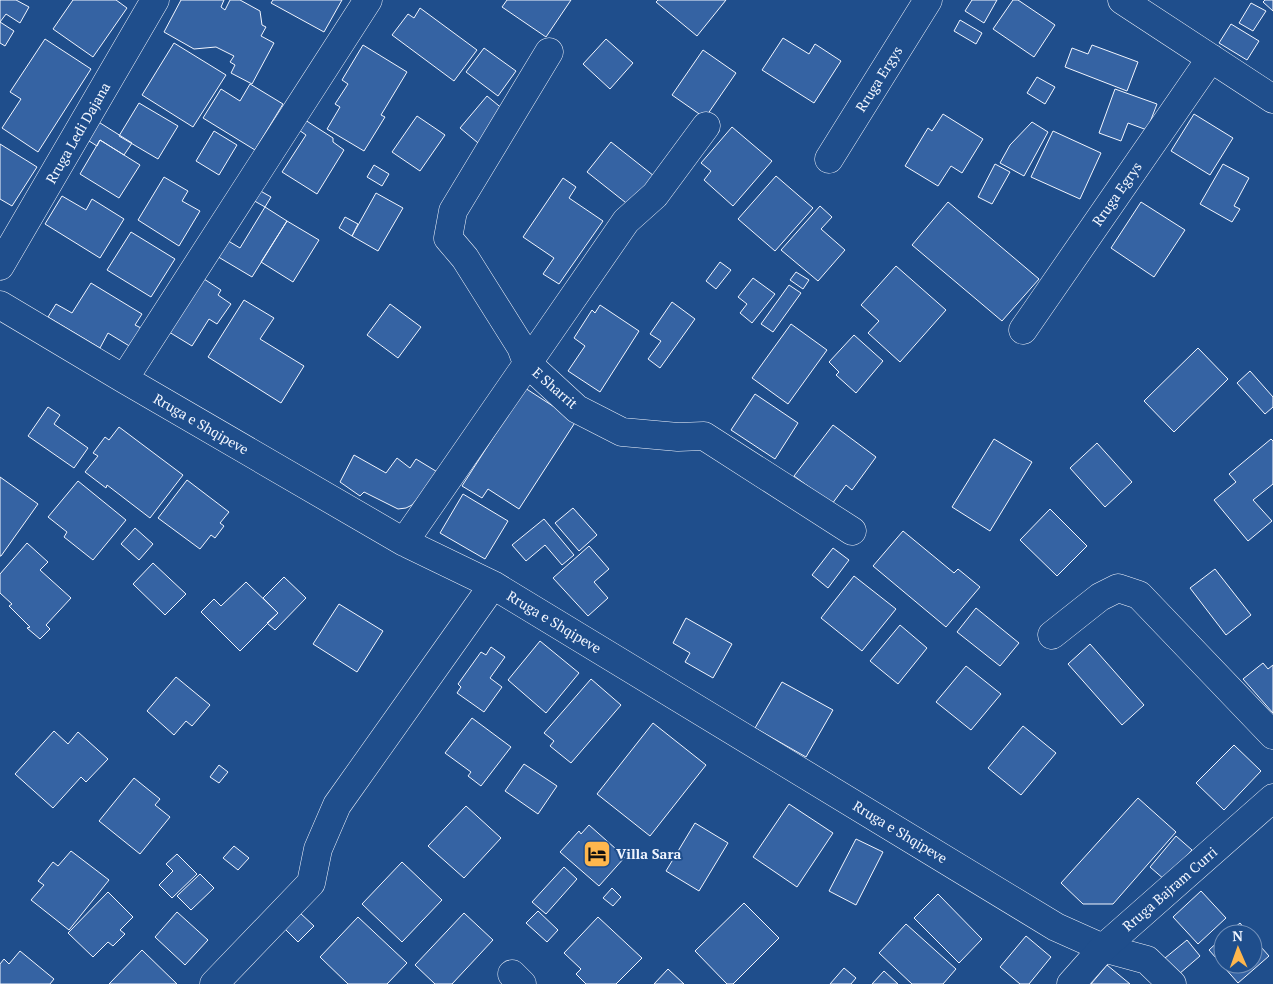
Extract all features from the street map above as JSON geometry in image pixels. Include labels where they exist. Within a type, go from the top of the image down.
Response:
[{"type":"street","name":"Rruga Ledi Dajana","points":[[0,266],[155,0]]},
{"type":"street","points":[[124,379],[368,0]]},
{"type":"street","name":"Rruga Ergys","points":[[829,159],[928,0]]},
{"type":"street","points":[[1122,0],[1273,99]]},
{"type":"street","name":"E Sharrit","points":[[549,52],[453,211],[448,238],[465,258],[521,347],[527,363],[577,409],[622,432],[678,437],[704,436],[852,531]]},
{"type":"street","name":"Rruga Egrys","points":[[1023,330],[1211,58]]},
{"type":"street","points":[[404,542],[626,222],[655,195],[706,126]]},
{"type":"street","name":"Rruga e Shqipeve","points":[[0,305],[404,542],[493,585],[1056,927],[1103,948],[1147,960],[1172,984]]},
{"type":"street","points":[[214,984],[311,883],[318,849],[337,806],[493,585]]},
{"type":"street","points":[[1052,635],[1100,597],[1118,588],[1139,595],[1273,735]]},
{"type":"street","name":"Rruga Bajram Curri","points":[[1071,984],[1103,948],[1273,798]]},
{"type":"building","points":[[0,0],[16,0],[29,7],[20,23],[6,14],[0,22]]},
{"type":"building","points":[[73,0],[116,0],[127,8],[93,57],[53,29]]},
{"type":"building","points":[[181,0],[224,0],[221,7],[225,10],[230,0],[240,0],[260,11],[262,25],[266,27],[261,36],[274,43],[252,84],[231,73],[235,65],[230,62],[234,56],[216,47],[194,49],[164,32]]},
{"type":"building","points":[[273,0],[342,0],[324,32],[271,3]]},
{"type":"building","points":[[507,0],[571,0],[546,37],[502,7]]},
{"type":"building","points":[[658,0],[726,0],[697,36],[656,2]]},
{"type":"building","points":[[972,0],[997,0],[984,23],[965,11]]},
{"type":"building","points":[[1013,0],[1018,0],[1055,25],[1034,57],[993,29]]},
{"type":"building","points":[[1265,0],[1273,0],[1273,11],[1263,2]]},
{"type":"building","points":[[1251,3],[1266,11],[1253,31],[1239,23]]},
{"type":"building","points":[[420,8],[477,50],[454,81],[392,35],[408,14],[414,18]]},
{"type":"building","points":[[960,20],[982,33],[976,44],[954,31]]},
{"type":"building","points":[[0,22],[14,31],[5,46],[0,43]]},
{"type":"building","points":[[1231,24],[1259,41],[1247,60],[1219,43]]},
{"type":"building","points":[[783,38],[809,54],[815,44],[841,61],[814,103],[762,70]]},
{"type":"building","points":[[45,39],[91,69],[38,152],[2,128],[21,99],[10,92]]},
{"type":"building","points":[[606,39],[633,63],[610,89],[583,64]]},
{"type":"building","points":[[174,43],[226,75],[193,127],[142,95]]},
{"type":"building","points":[[363,45],[407,72],[381,115],[385,117],[364,151],[327,129],[340,107],[335,104],[348,84],[342,80]]},
{"type":"building","points":[[1092,45],[1138,62],[1127,91],[1065,67],[1072,48],[1088,54]]},
{"type":"building","points":[[484,48],[516,71],[498,96],[466,72]]},
{"type":"building","points":[[703,50],[736,73],[705,118],[672,95]]},
{"type":"building","points":[[1037,77],[1055,87],[1045,104],[1027,93]]},
{"type":"building","points":[[250,84],[283,104],[255,150],[203,118],[221,89],[240,101]]},
{"type":"building","points":[[1115,89],[1157,104],[1147,130],[1128,123],[1121,141],[1099,133]]},
{"type":"building","points":[[487,96],[510,115],[483,147],[460,128]]},
{"type":"building","points":[[139,103],[178,126],[158,159],[119,136]]},
{"type":"building","points":[[943,114],[983,139],[962,173],[951,166],[938,186],[905,166],[928,128],[932,131]]},
{"type":"building","points":[[1194,114],[1233,138],[1210,175],[1171,151]]},
{"type":"building","points":[[417,116],[445,135],[420,171],[392,152]]},
{"type":"building","points":[[302,118],[333,138],[333,142],[344,150],[317,194],[282,172],[306,135],[296,128]]},
{"type":"building","points":[[97,121],[132,143],[124,155],[100,140],[97,146],[86,139]]},
{"type":"building","points":[[1032,122],[1048,132],[1024,176],[1000,163],[1010,145]]},
{"type":"building","points":[[732,127],[772,161],[733,206],[704,180],[711,171],[701,163]]},
{"type":"building","points":[[214,131],[237,145],[219,175],[196,161]]},
{"type":"building","points":[[1053,131],[1101,153],[1080,199],[1031,177]]},
{"type":"building","points":[[100,140],[140,165],[119,198],[80,174]]},
{"type":"building","points":[[611,142],[654,176],[630,206],[587,172]]},
{"type":"building","points":[[0,144],[37,167],[12,206],[0,199]]},
{"type":"building","points":[[995,164],[1010,172],[992,204],[978,197]]},
{"type":"building","points":[[1223,164],[1249,178],[1234,206],[1240,209],[1232,222],[1200,204]]},
{"type":"building","points":[[374,165],[389,174],[382,186],[367,177]]},
{"type":"building","points":[[776,176],[813,208],[775,251],[738,219]]},
{"type":"building","points":[[164,177],[188,191],[182,201],[200,211],[179,246],[138,220]]},
{"type":"building","points":[[563,178],[576,187],[569,198],[603,221],[559,284],[543,274],[554,258],[523,237]]},
{"type":"building","points":[[257,189],[271,197],[265,207],[251,199]]},
{"type":"building","points":[[376,193],[403,208],[378,251],[352,236]]},
{"type":"building","points":[[62,196],[86,210],[92,199],[124,219],[100,258],[45,224]]},
{"type":"building","points":[[948,202],[1039,279],[1002,321],[912,245]]},
{"type":"building","points":[[1141,202],[1185,230],[1154,277],[1111,248]]},
{"type":"building","points":[[820,206],[832,217],[821,229],[845,250],[818,281],[781,250]]},
{"type":"building","points":[[265,207],[287,221],[252,277],[215,255],[225,239],[240,248]]},
{"type":"building","points":[[345,217],[358,224],[352,236],[339,228]]},
{"type":"building","points":[[287,221],[319,240],[293,282],[261,262]]},
{"type":"building","points":[[131,232],[175,259],[151,297],[107,270]]},
{"type":"building","points":[[720,262],[731,270],[716,289],[706,281]]},
{"type":"building","points":[[896,266],[946,310],[900,362],[868,333],[879,321],[861,305]]},
{"type":"building","points":[[796,272],[809,280],[803,289],[790,280]]},
{"type":"building","points":[[753,278],[775,294],[752,323],[740,313],[747,304],[738,297]]},
{"type":"building","points":[[204,279],[221,290],[218,295],[231,304],[217,324],[209,319],[192,346],[169,332]]},
{"type":"building","points":[[91,283],[142,314],[135,325],[141,328],[131,347],[108,333],[100,348],[48,317],[56,304],[72,313]]},
{"type":"building","points":[[789,285],[801,293],[773,332],[761,324]]},
{"type":"building","points":[[244,300],[274,318],[260,339],[304,366],[281,403],[208,357]]},
{"type":"building","points":[[672,302],[695,319],[660,368],[648,359],[661,341],[650,334]]},
{"type":"building","points":[[390,304],[421,327],[398,358],[367,335]]},
{"type":"building","points":[[600,305],[639,331],[600,392],[568,371],[585,346],[574,338],[592,310],[595,313]]},
{"type":"building","points":[[791,324],[827,350],[788,404],[752,378]]},
{"type":"building","points":[[854,335],[883,361],[856,393],[836,375],[839,372],[829,362]]},
{"type":"building","points":[[1198,348],[1228,379],[1174,432],[1144,401]]},
{"type":"building","points":[[1250,371],[1273,397],[1273,407],[1265,414],[1237,383]]},
{"type":"building","points":[[525,388],[576,421],[519,509],[488,489],[482,498],[462,486]]},
{"type":"building","points":[[755,394],[798,423],[775,459],[731,430]]},
{"type":"building","points":[[48,407],[60,415],[54,424],[88,448],[74,468],[28,436]]},
{"type":"building","points":[[833,425],[876,457],[852,490],[846,485],[832,504],[794,476]]},
{"type":"building","points":[[119,427],[183,475],[150,518],[107,485],[106,488],[85,472],[98,456],[93,453],[105,437],[109,440]]},
{"type":"building","points":[[994,439],[1032,462],[990,531],[952,507]]},
{"type":"building","points":[[1271,439],[1273,441],[1273,484],[1253,500],[1272,521],[1248,541],[1214,500],[1236,482],[1229,474]]},
{"type":"building","points":[[1097,443],[1132,482],[1105,507],[1070,468]]},
{"type":"building","points":[[354,455],[386,473],[397,458],[410,468],[416,459],[439,473],[412,505],[398,509],[364,492],[360,496],[340,482]]},
{"type":"building","points":[[0,477],[38,504],[1,556],[0,556]]},
{"type":"building","points":[[187,480],[229,512],[220,523],[224,526],[215,538],[211,535],[200,549],[158,518]]},
{"type":"building","points":[[78,481],[126,520],[93,560],[64,537],[67,532],[48,517]]},
{"type":"building","points":[[463,494],[508,521],[485,559],[440,533]]},
{"type":"building","points":[[573,508],[597,535],[579,551],[555,523]]},
{"type":"building","points":[[1050,509],[1087,546],[1057,576],[1020,540]]},
{"type":"building","points":[[544,519],[574,555],[562,565],[545,545],[526,561],[512,545]]},
{"type":"building","points":[[135,528],[153,544],[139,560],[121,544]]},
{"type":"building","points":[[903,531],[954,573],[958,569],[980,587],[946,627],[873,566]]},
{"type":"building","points":[[27,543],[48,562],[40,570],[71,598],[46,625],[50,629],[40,639],[27,628],[30,627],[9,606],[12,604],[0,593],[0,574]]},
{"type":"building","points":[[589,546],[609,569],[594,582],[608,598],[588,616],[553,578]]},
{"type":"building","points":[[833,548],[849,560],[828,588],[812,575]]},
{"type":"building","points":[[153,563],[186,594],[165,615],[133,584]]},
{"type":"building","points":[[1215,569],[1251,615],[1226,635],[1190,588]]},
{"type":"building","points":[[854,576],[896,609],[862,651],[821,618]]},
{"type":"building","points":[[284,577],[306,598],[275,630],[267,623],[278,613],[263,598]]},
{"type":"building","points":[[246,582],[278,613],[240,651],[201,612],[214,599],[221,606]]},
{"type":"building","points":[[339,604],[383,631],[357,672],[313,644]]},
{"type":"building","points":[[976,608],[1019,643],[1000,666],[957,632]]},
{"type":"building","points":[[686,618],[732,644],[713,678],[685,662],[690,653],[673,643]]},
{"type":"building","points":[[900,625],[927,648],[898,684],[870,661]]},
{"type":"building","points":[[540,641],[579,673],[546,713],[508,680]]},
{"type":"building","points":[[1090,644],[1144,705],[1122,725],[1068,664]]},
{"type":"building","points":[[491,647],[505,657],[490,678],[502,687],[484,712],[457,693],[461,687],[458,684],[481,652],[486,655]]},
{"type":"building","points":[[1263,663],[1268,669],[1273,665],[1273,713],[1243,679]]},
{"type":"building","points":[[966,666],[1001,694],[971,730],[936,702]]},
{"type":"building","points":[[176,677],[210,705],[192,726],[186,721],[174,735],[147,711]]},
{"type":"building","points":[[591,679],[621,705],[571,763],[550,746],[554,741],[544,733]]},
{"type":"building","points":[[782,682],[833,710],[806,757],[755,728]]},
{"type":"building","points":[[472,718],[511,747],[481,786],[468,776],[471,772],[445,753]]},
{"type":"building","points":[[653,723],[706,765],[650,836],[597,794]]},
{"type":"building","points":[[1023,726],[1056,753],[1021,795],[988,768]]},
{"type":"building","points":[[54,731],[68,744],[78,732],[108,759],[86,782],[81,777],[53,808],[15,774]]},
{"type":"building","points":[[1234,745],[1261,771],[1224,810],[1196,783]]},
{"type":"building","points":[[524,764],[557,786],[538,814],[505,791]]},
{"type":"building","points":[[219,765],[228,772],[219,783],[210,777]]},
{"type":"building","points":[[134,778],[160,799],[155,805],[170,817],[140,854],[99,821]]},
{"type":"building","points":[[1138,798],[1176,832],[1113,904],[1083,904],[1061,883]]},
{"type":"building","points":[[789,804],[833,833],[797,887],[753,857]]},
{"type":"building","points":[[466,806],[501,838],[464,878],[428,846]]},
{"type":"building","points":[[695,823],[728,843],[699,891],[666,871]]},
{"type":"building","points":[[589,825],[625,857],[599,886],[560,852],[579,831],[581,834]]},
{"type":"building","points":[[1176,836],[1192,850],[1165,880],[1150,867]]},
{"type":"building","points":[[856,839],[883,852],[856,905],[829,891]]},
{"type":"building","points":[[234,846],[249,858],[238,870],[223,858]]},
{"type":"building","points":[[71,851],[109,880],[69,930],[31,900],[44,885],[38,881],[53,862],[58,866]]},
{"type":"building","points":[[177,854],[197,874],[172,898],[159,885],[173,871],[166,864]]},
{"type":"building","points":[[402,862],[442,900],[402,942],[362,904]]},
{"type":"building","points":[[564,867],[577,879],[546,914],[532,902]]},
{"type":"building","points":[[200,874],[214,888],[191,910],[177,896]]},
{"type":"building","points":[[612,888],[621,897],[613,906],[603,898]]},
{"type":"building","points":[[1201,891],[1226,918],[1220,924],[1213,924],[1213,930],[1198,944],[1173,917]]},
{"type":"building","points":[[108,892],[133,917],[120,930],[125,934],[113,946],[108,942],[93,957],[68,933]]},
{"type":"building","points":[[938,894],[982,939],[959,963],[914,918]]},
{"type":"building","points":[[744,903],[779,938],[733,984],[727,984],[695,951]]},
{"type":"building","points":[[538,911],[558,930],[547,942],[526,923]]},
{"type":"building","points":[[177,912],[208,940],[185,965],[155,937]]},
{"type":"building","points":[[300,913],[314,926],[298,942],[285,929]]},
{"type":"building","points":[[464,913],[493,940],[452,984],[435,984],[415,965]]},
{"type":"building","points":[[358,917],[407,963],[387,984],[348,984],[320,957]]},
{"type":"building","points":[[598,917],[642,958],[616,984],[586,984],[576,974],[581,969],[564,953]]},
{"type":"building","points":[[906,924],[956,969],[943,984],[912,984],[879,953]]},
{"type":"building","points":[[1026,936],[1051,957],[1029,984],[1020,984],[1000,967]]},
{"type":"building","points":[[1187,940],[1200,956],[1179,974],[1165,958]]},
{"type":"building","points":[[1213,946],[1213,955],[1209,950]]},
{"type":"building","points":[[1263,949],[1269,956],[1263,961]]},
{"type":"building","points":[[142,950],[177,984],[109,984]]},
{"type":"building","points":[[20,951],[54,979],[50,984],[0,984],[0,964],[4,959],[9,964]]},
{"type":"building","points":[[1107,965],[1130,984],[1091,984]]},
{"type":"building","points":[[844,968],[856,978],[851,984],[830,984]]},
{"type":"building","points":[[668,969],[684,984],[654,984]]},
{"type":"building","points":[[884,971],[898,984],[872,984]]},
{"type":"building","points":[[1230,974],[1248,974],[1238,983]]},
{"type":"place","name":"Villa Sara","points":[[597,854]]}]
